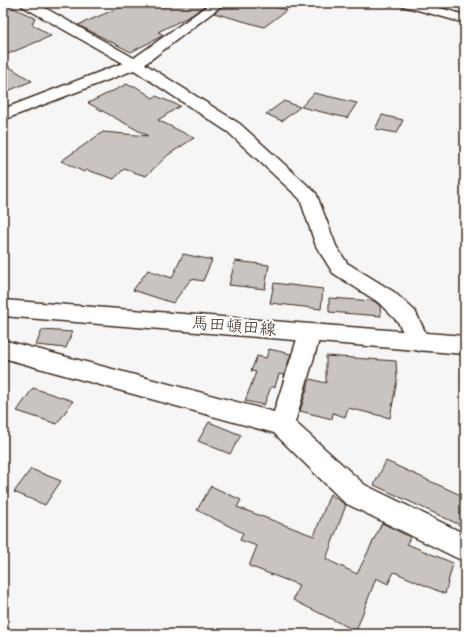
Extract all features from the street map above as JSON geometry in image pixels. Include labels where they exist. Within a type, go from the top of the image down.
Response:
[{"type":"street","points":[[27,3],[134,64],[234,128],[309,197],[326,246],[340,268],[386,297],[407,317],[419,342]]},
{"type":"street","points":[[3,115],[134,64],[219,3]]},
{"type":"street","points":[[408,3],[465,19]]},
{"type":"street","name":"馬田頓田線","points":[[3,308],[465,345]]},
{"type":"street","points":[[282,425],[310,333]]},
{"type":"street","points":[[3,349],[282,425],[355,494],[465,548]]},
{"type":"building","points":[[3,3],[35,18],[32,24],[51,36],[3,56]]},
{"type":"building","points":[[130,3],[208,3],[192,15],[158,32],[164,35],[131,52],[78,25]]},
{"type":"building","points":[[226,3],[260,3],[287,10],[264,27],[214,13]]},
{"type":"building","points":[[3,63],[32,81],[3,93]]},
{"type":"building","points":[[127,84],[132,87],[135,86],[153,98],[156,96],[180,106],[158,120],[194,138],[168,155],[146,176],[124,169],[114,179],[87,170],[84,172],[61,161],[103,132],[148,136],[88,103]]},
{"type":"building","points":[[314,93],[357,103],[347,118],[301,107]]},
{"type":"building","points":[[284,101],[300,107],[282,121],[266,114]]},
{"type":"building","points":[[382,115],[403,120],[397,133],[375,129]]},
{"type":"building","points":[[183,254],[212,260],[203,281],[191,279],[173,303],[133,290],[148,270],[172,278]]},
{"type":"building","points":[[235,261],[269,265],[265,289],[229,285]]},
{"type":"building","points":[[274,283],[323,289],[321,309],[270,303]]},
{"type":"building","points":[[329,298],[374,301],[380,306],[381,316],[329,312]]},
{"type":"building","points":[[42,330],[72,332],[66,348],[36,345]]},
{"type":"building","points":[[269,349],[291,354],[284,375],[279,374],[275,387],[271,387],[264,405],[245,401],[256,372],[251,371],[257,356],[266,358]]},
{"type":"building","points":[[326,356],[396,361],[397,380],[390,418],[348,408],[345,417],[333,413],[332,419],[300,411],[310,379],[326,383]]},
{"type":"building","points":[[33,388],[73,401],[57,424],[17,411]]},
{"type":"building","points":[[209,422],[241,435],[230,454],[198,441]]},
{"type":"building","points":[[386,461],[465,497],[465,511],[460,525],[374,485]]},
{"type":"building","points":[[31,469],[61,481],[45,505],[14,492]]},
{"type":"building","points":[[211,486],[241,500],[237,507],[314,536],[330,494],[346,505],[326,559],[357,574],[382,523],[410,537],[407,544],[453,563],[445,594],[394,572],[388,584],[376,578],[356,631],[293,600],[299,585],[249,566],[257,546],[240,540],[243,533],[197,510]]}]
